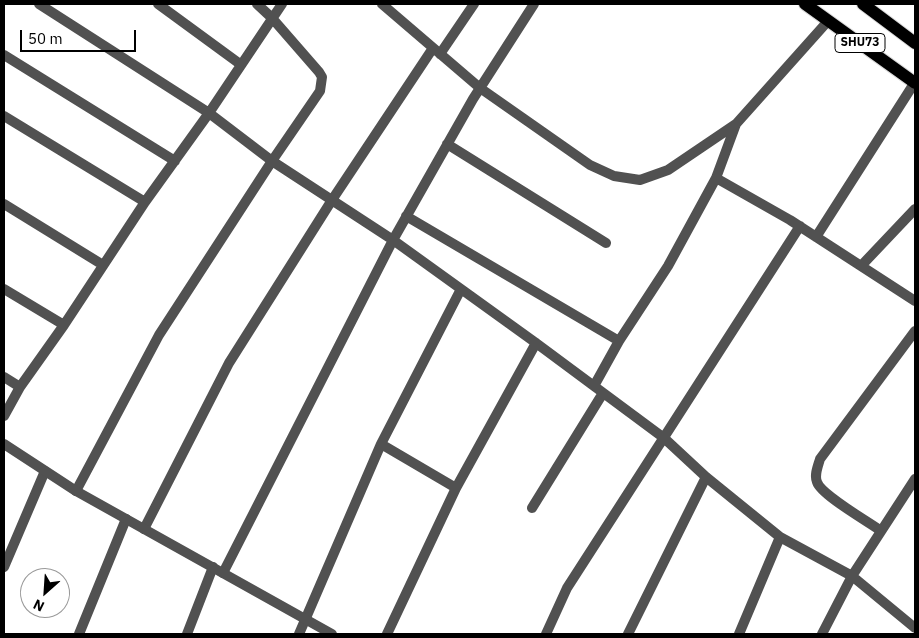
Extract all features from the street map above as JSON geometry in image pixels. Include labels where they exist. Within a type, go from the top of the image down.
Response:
[{"type":"main road","name":"SHU73","points":[[805,4],[915,83]]},
{"type":"main road","name":"SHU73","points":[[863,4],[915,43]]},
{"type":"street","points":[[39,4],[209,113],[272,161],[393,240],[664,438],[706,478],[780,537],[852,576],[915,628]]},
{"type":"street","points":[[158,4],[240,64]]},
{"type":"street","points":[[76,491],[159,335],[272,161],[320,91],[322,83],[319,72],[272,18],[257,4]]},
{"type":"street","points":[[4,416],[20,387],[282,4]]},
{"type":"street","points":[[382,4],[480,88],[590,165],[614,176],[640,180],[668,170],[736,124],[828,21]]},
{"type":"street","points":[[144,529],[229,363],[332,200],[437,51],[474,4]]},
{"type":"street","points":[[223,573],[406,216],[480,88],[534,4]]},
{"type":"street","points":[[4,55],[175,161]]},
{"type":"street","points":[[816,236],[915,83]]},
{"type":"street","points":[[4,116],[145,202]]},
{"type":"street","points":[[594,386],[619,341],[668,266],[716,178],[736,124]]},
{"type":"street","points":[[447,144],[606,243]]},
{"type":"street","points":[[716,178],[800,226],[915,301]]},
{"type":"street","points":[[4,204],[103,265]]},
{"type":"street","points":[[861,266],[915,209]]},
{"type":"street","points":[[406,216],[619,341]]},
{"type":"street","points":[[546,634],[566,588],[800,226]]},
{"type":"street","points":[[4,289],[64,324]]},
{"type":"street","points":[[299,634],[381,444],[461,289]]},
{"type":"street","points":[[882,531],[824,492],[817,482],[816,471],[820,459],[915,331]]},
{"type":"street","points":[[387,634],[456,488],[536,343]]},
{"type":"street","points":[[4,377],[20,387]]},
{"type":"street","points":[[532,508],[603,393]]},
{"type":"street","points":[[4,444],[76,491],[332,634]]},
{"type":"street","points":[[381,444],[456,488]]},
{"type":"street","points":[[4,567],[45,471]]},
{"type":"street","points":[[628,634],[706,478]]},
{"type":"street","points":[[822,634],[852,576],[915,478]]},
{"type":"street","points":[[78,634],[126,519]]},
{"type":"street","points":[[739,634],[780,537]]},
{"type":"street","points":[[187,634],[213,567]]}]
